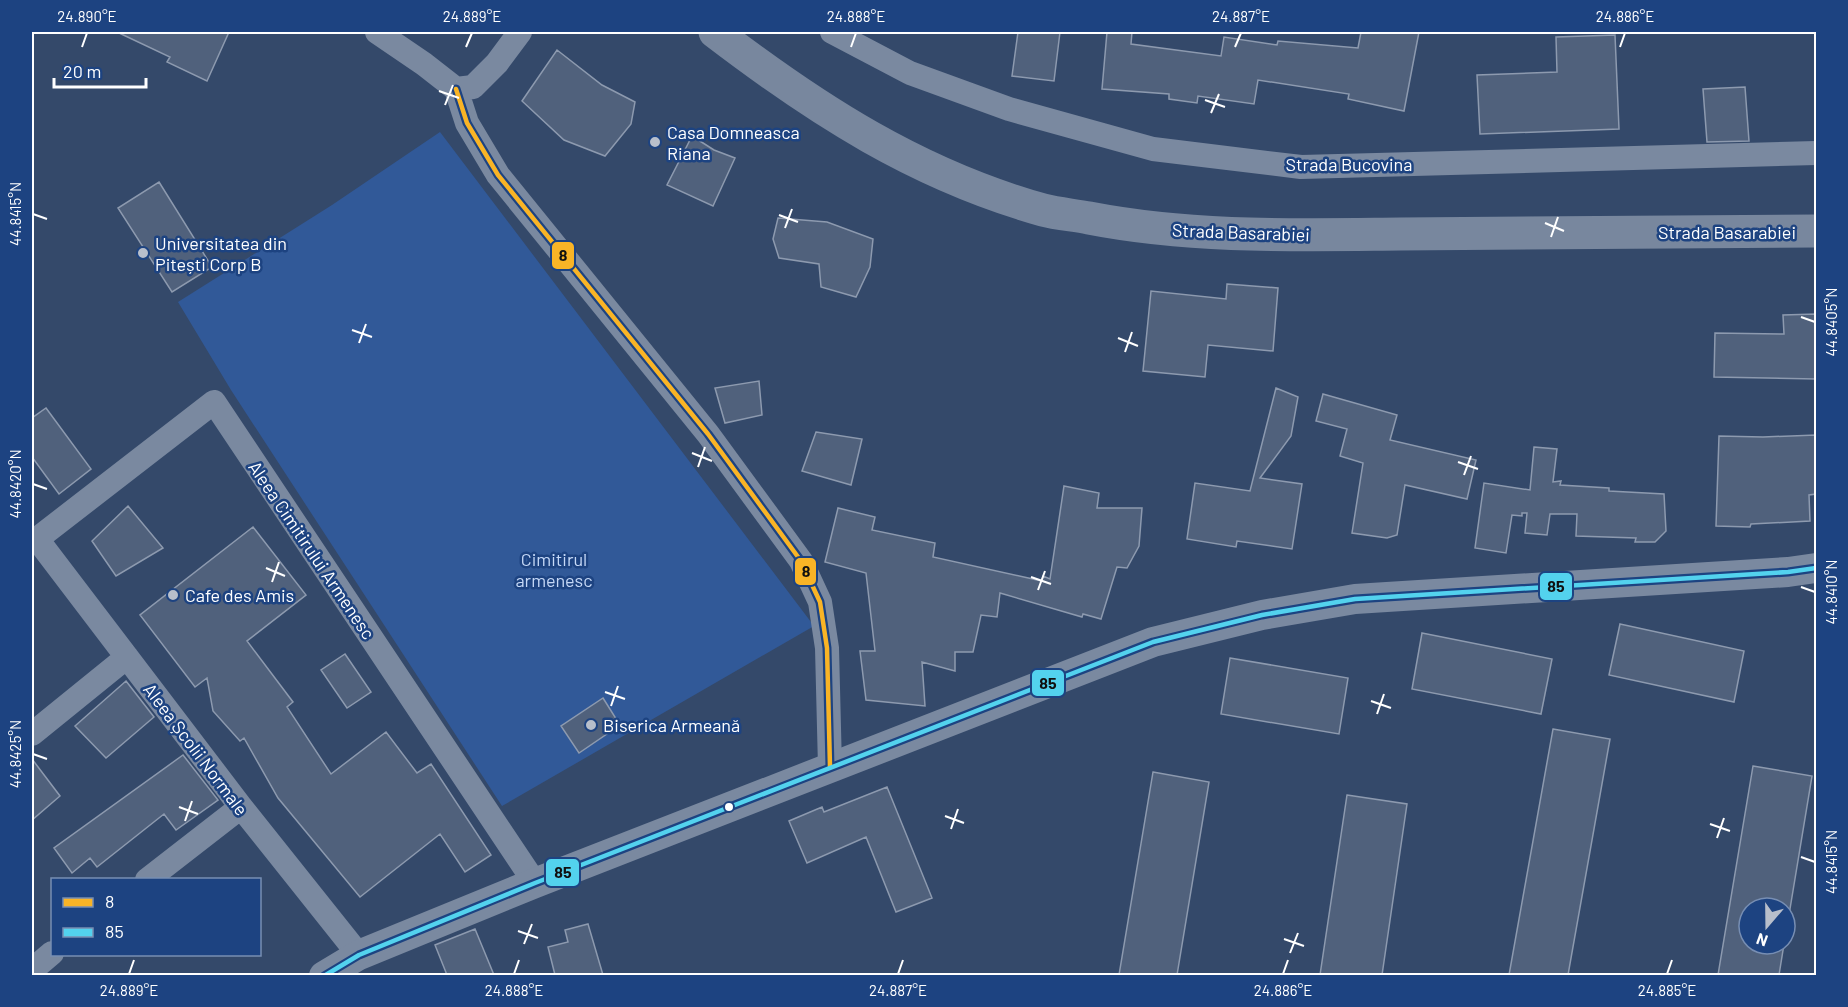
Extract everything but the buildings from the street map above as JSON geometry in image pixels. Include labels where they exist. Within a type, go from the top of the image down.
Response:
[{"type":"main road","name":"Strada Basarabiei","points":[[715,32],[777,79],[862,134],[949,177],[1044,210],[1125,225],[1188,233],[1282,235],[1816,231]]},
{"type":"street","points":[[377,32],[456,89],[467,123],[498,175],[708,434],[801,561],[820,602],[827,648],[830,767]]},
{"type":"street","points":[[456,89],[473,87],[497,63],[520,32]]},
{"type":"street","name":"Strada Bucovina","points":[[832,32],[910,73],[1009,109],[1153,149],[1176,152],[1301,167],[1816,153]]},
{"type":"street","name":"Aleea Cimitirului Armenesc","points":[[37,540],[214,402],[535,883]]},
{"type":"street","name":"Aleea Școlii Normale","points":[[37,540],[241,807],[359,955]]},
{"type":"street","points":[[324,975],[359,955],[535,883],[1153,642],[1262,615],[1355,599],[1788,572],[1816,568]]},
{"type":"street","points":[[32,734],[127,657]]},
{"type":"street","points":[[148,878],[241,807]]},
{"type":"street","points":[[32,970],[51,954]]},
{"type":"green space","name":"Cimitirul armenesc","points":[[440,132],[814,626],[502,806],[231,390],[178,302],[332,205]]},
{"type":"transit line","name":"8","points":[[456,89],[467,123],[498,175],[708,434],[801,561],[820,602],[827,648],[830,767]]},
{"type":"transit line","name":"85","points":[[324,976],[359,955],[535,883],[1153,642],[1262,615],[1355,599],[1788,572],[1816,568]]},
{"type":"place","name":"Casa Domneasca Riana","points":[[655,142]]},
{"type":"place","name":"Universitatea din Pitești Corp B","points":[[143,253]]},
{"type":"place","name":"Cafe des Amis","points":[[173,595]]},
{"type":"place","name":"Biserica Armeană","points":[[591,725]]}]
